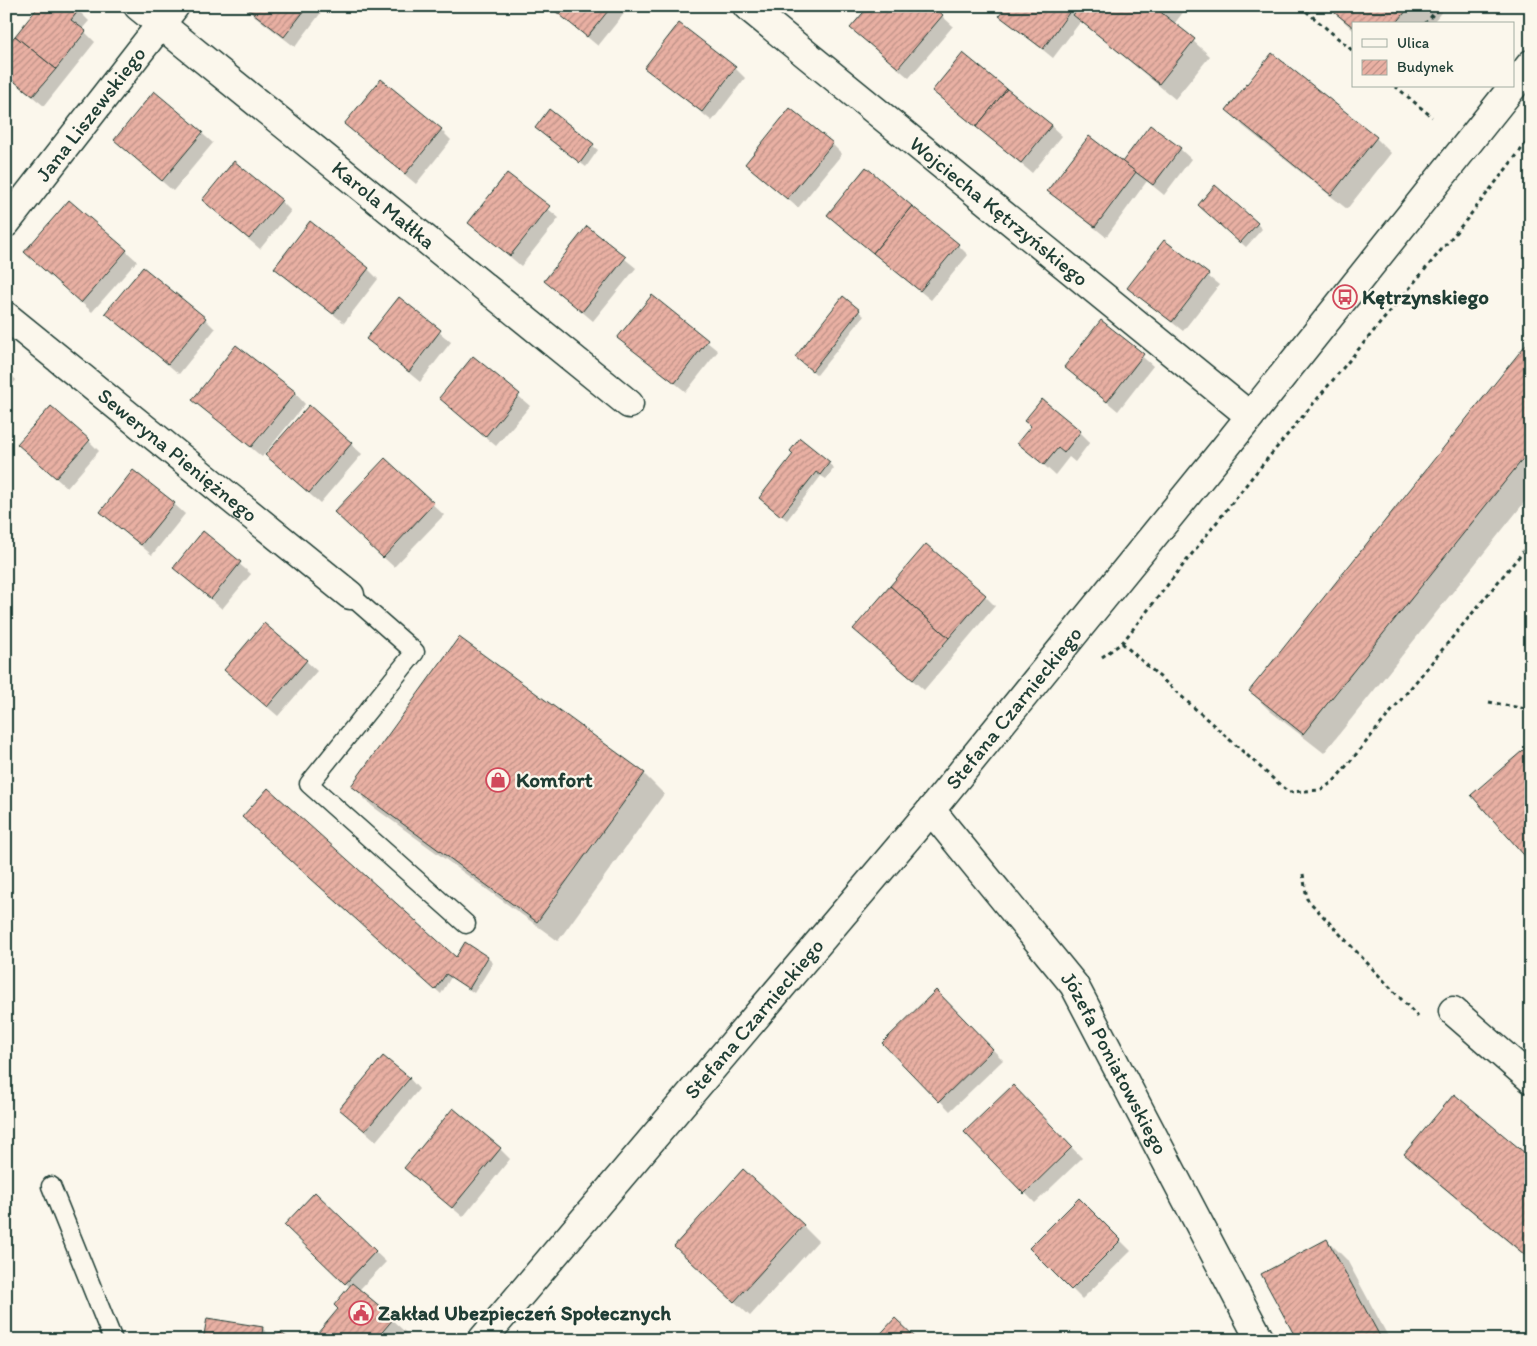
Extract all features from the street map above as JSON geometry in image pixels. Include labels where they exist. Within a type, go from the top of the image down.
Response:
[{"type":"street","name":"Karola Małłka","points":[[138,6],[168,15],[629,404]]},
{"type":"street","name":"Wojciecha Kętrzyńskiego","points":[[747,6],[1250,416]]},
{"type":"street","name":"Jana Liszewskiego","points":[[6,223],[168,15]]},
{"type":"street","name":"Stefana Czarnieckiego","points":[[1514,85],[1531,64]]},
{"type":"street","name":"Stefana Czarnieckiego","points":[[482,1340],[931,810],[1250,416],[1512,88]]},
{"type":"street","name":"Seweryna Pieniężnego","points":[[6,316],[350,595]]},
{"type":"street","name":"Józefa Poniatowskiego","points":[[931,810],[1074,985],[1260,1340]]},
{"type":"street","points":[[1453,1011],[1531,1079]]},
{"type":"lane","points":[[350,595],[415,652],[309,784],[466,924]]},
{"type":"lane","points":[[51,1186],[113,1340]]},
{"type":"path","points":[[1300,6],[1352,50]]},
{"type":"path","points":[[1427,22],[1440,6]]},
{"type":"path","points":[[1397,88],[1432,117]]},
{"type":"path","points":[[1531,137],[1467,219],[1253,476],[1122,643],[1288,792],[1321,790],[1334,781],[1531,542]]},
{"type":"path","points":[[1489,702],[1531,710]]},
{"type":"path","points":[[1303,874],[1307,899],[1421,1020]]},
{"type":"building","points":[[39,6],[75,6],[79,10],[71,20],[86,31],[56,69],[15,36]]},
{"type":"building","points":[[244,6],[308,6],[284,37]]},
{"type":"building","points":[[549,6],[612,6],[587,37]]},
{"type":"building","points":[[869,6],[933,6],[943,15],[898,68],[850,28]]},
{"type":"building","points":[[1007,6],[1066,6],[1071,10],[1043,49],[999,16]]},
{"type":"building","points":[[1080,6],[1161,6],[1158,10],[1195,39],[1159,84],[1073,15]]},
{"type":"building","points":[[1326,6],[1410,6],[1398,22],[1352,22],[1352,26]]},
{"type":"building","points":[[679,23],[736,67],[702,112],[644,68]]},
{"type":"building","points":[[15,36],[56,69],[33,96],[6,75],[6,46]]},
{"type":"building","points":[[963,53],[1007,89],[976,127],[932,91]]},
{"type":"building","points":[[1272,53],[1377,137],[1331,195],[1226,110]]},
{"type":"building","points":[[381,79],[442,129],[405,174],[344,124]]},
{"type":"building","points":[[1007,89],[1052,125],[1021,163],[976,127]]},
{"type":"building","points":[[154,91],[203,132],[162,181],[114,140]]},
{"type":"building","points":[[790,108],[833,143],[787,199],[745,164]]},
{"type":"building","points":[[549,109],[594,144],[580,163],[535,128]]},
{"type":"building","points":[[1150,125],[1181,148],[1153,185],[1122,162]]},
{"type":"building","points":[[1089,136],[1136,172],[1095,227],[1047,191]]},
{"type":"building","points":[[234,161],[282,200],[249,239],[202,200]]},
{"type":"building","points":[[866,167],[912,206],[873,253],[827,215]]},
{"type":"building","points":[[507,173],[550,206],[510,256],[468,223]]},
{"type":"building","points":[[1215,185],[1258,223],[1240,243],[1198,205]]},
{"type":"building","points":[[69,200],[127,250],[81,303],[24,252]]},
{"type":"building","points":[[912,206],[959,244],[920,291],[873,253]]},
{"type":"building","points":[[310,221],[369,268],[333,314],[274,268]]},
{"type":"building","points":[[587,226],[626,257],[582,312],[544,281]]},
{"type":"building","points":[[1164,240],[1209,274],[1172,322],[1127,288]]},
{"type":"building","points":[[143,267],[206,318],[168,364],[105,313]]},
{"type":"building","points":[[652,295],[708,340],[675,383],[617,338]]},
{"type":"building","points":[[843,296],[860,310],[812,371],[795,357]]},
{"type":"building","points":[[399,297],[441,330],[409,372],[366,339]]},
{"type":"building","points":[[1101,320],[1144,354],[1107,402],[1064,367]]},
{"type":"building","points":[[1531,338],[1531,449],[1303,734],[1249,691]]},
{"type":"building","points":[[236,345],[296,392],[251,447],[192,400]]},
{"type":"building","points":[[473,356],[520,394],[485,437],[439,398]]},
{"type":"building","points":[[1042,399],[1081,431],[1064,453],[1058,448],[1044,465],[1017,443],[1031,426],[1024,421]]},
{"type":"building","points":[[309,405],[352,443],[309,493],[265,455]]},
{"type":"building","points":[[51,406],[90,440],[56,478],[17,444]]},
{"type":"building","points":[[800,438],[830,462],[820,475],[816,472],[781,516],[759,498],[793,454],[790,451]]},
{"type":"building","points":[[385,458],[434,503],[383,558],[334,512]]},
{"type":"building","points":[[133,470],[175,503],[141,545],[100,512]]},
{"type":"building","points":[[203,531],[241,562],[211,599],[173,568]]},
{"type":"building","points":[[926,544],[986,595],[949,638],[890,586]]},
{"type":"building","points":[[890,586],[949,638],[913,680],[853,629]]},
{"type":"building","points":[[264,623],[307,660],[267,707],[224,670]]},
{"type":"building","name":"Komfort","points":[[459,637],[645,773],[537,922],[351,786]]},
{"type":"building","points":[[1529,745],[1531,747],[1531,863],[1471,795]]},
{"type":"building","points":[[268,788],[456,957],[465,942],[488,957],[469,989],[446,974],[435,990],[242,817]]},
{"type":"building","points":[[936,990],[993,1049],[939,1102],[882,1043]]},
{"type":"building","points":[[383,1056],[410,1078],[365,1131],[339,1109]]},
{"type":"building","points":[[1013,1085],[1072,1147],[1024,1194],[964,1132]]},
{"type":"building","points":[[1454,1094],[1531,1158],[1531,1260],[1404,1154]]},
{"type":"building","points":[[453,1108],[501,1148],[452,1208],[404,1168]]},
{"type":"building","points":[[743,1169],[804,1225],[734,1302],[674,1246]]},
{"type":"building","points":[[315,1192],[376,1251],[345,1284],[284,1225]]},
{"type":"building","points":[[1079,1198],[1121,1240],[1071,1290],[1029,1248]]},
{"type":"building","points":[[1327,1239],[1382,1340],[1297,1340],[1261,1274]]},
{"type":"building","name":"Zakład Ubezpieczeń Społecznych","points":[[352,1283],[394,1318],[378,1337],[381,1340],[312,1340],[338,1309],[334,1305]]},
{"type":"building","points":[[207,1318],[263,1327],[261,1340],[203,1340]]},
{"type":"building","points":[[895,1318],[918,1340],[875,1340]]},
{"type":"building","points":[[281,1333],[291,1340],[270,1340],[275,1335]]},
{"type":"place","name":"Kętrzynskiego","points":[[1345,297]]},
{"type":"place","name":"Komfort","points":[[498,780]]},
{"type":"place","name":"Zakład Ubezpieczeń Społecznych","points":[[361,1313]]}]
